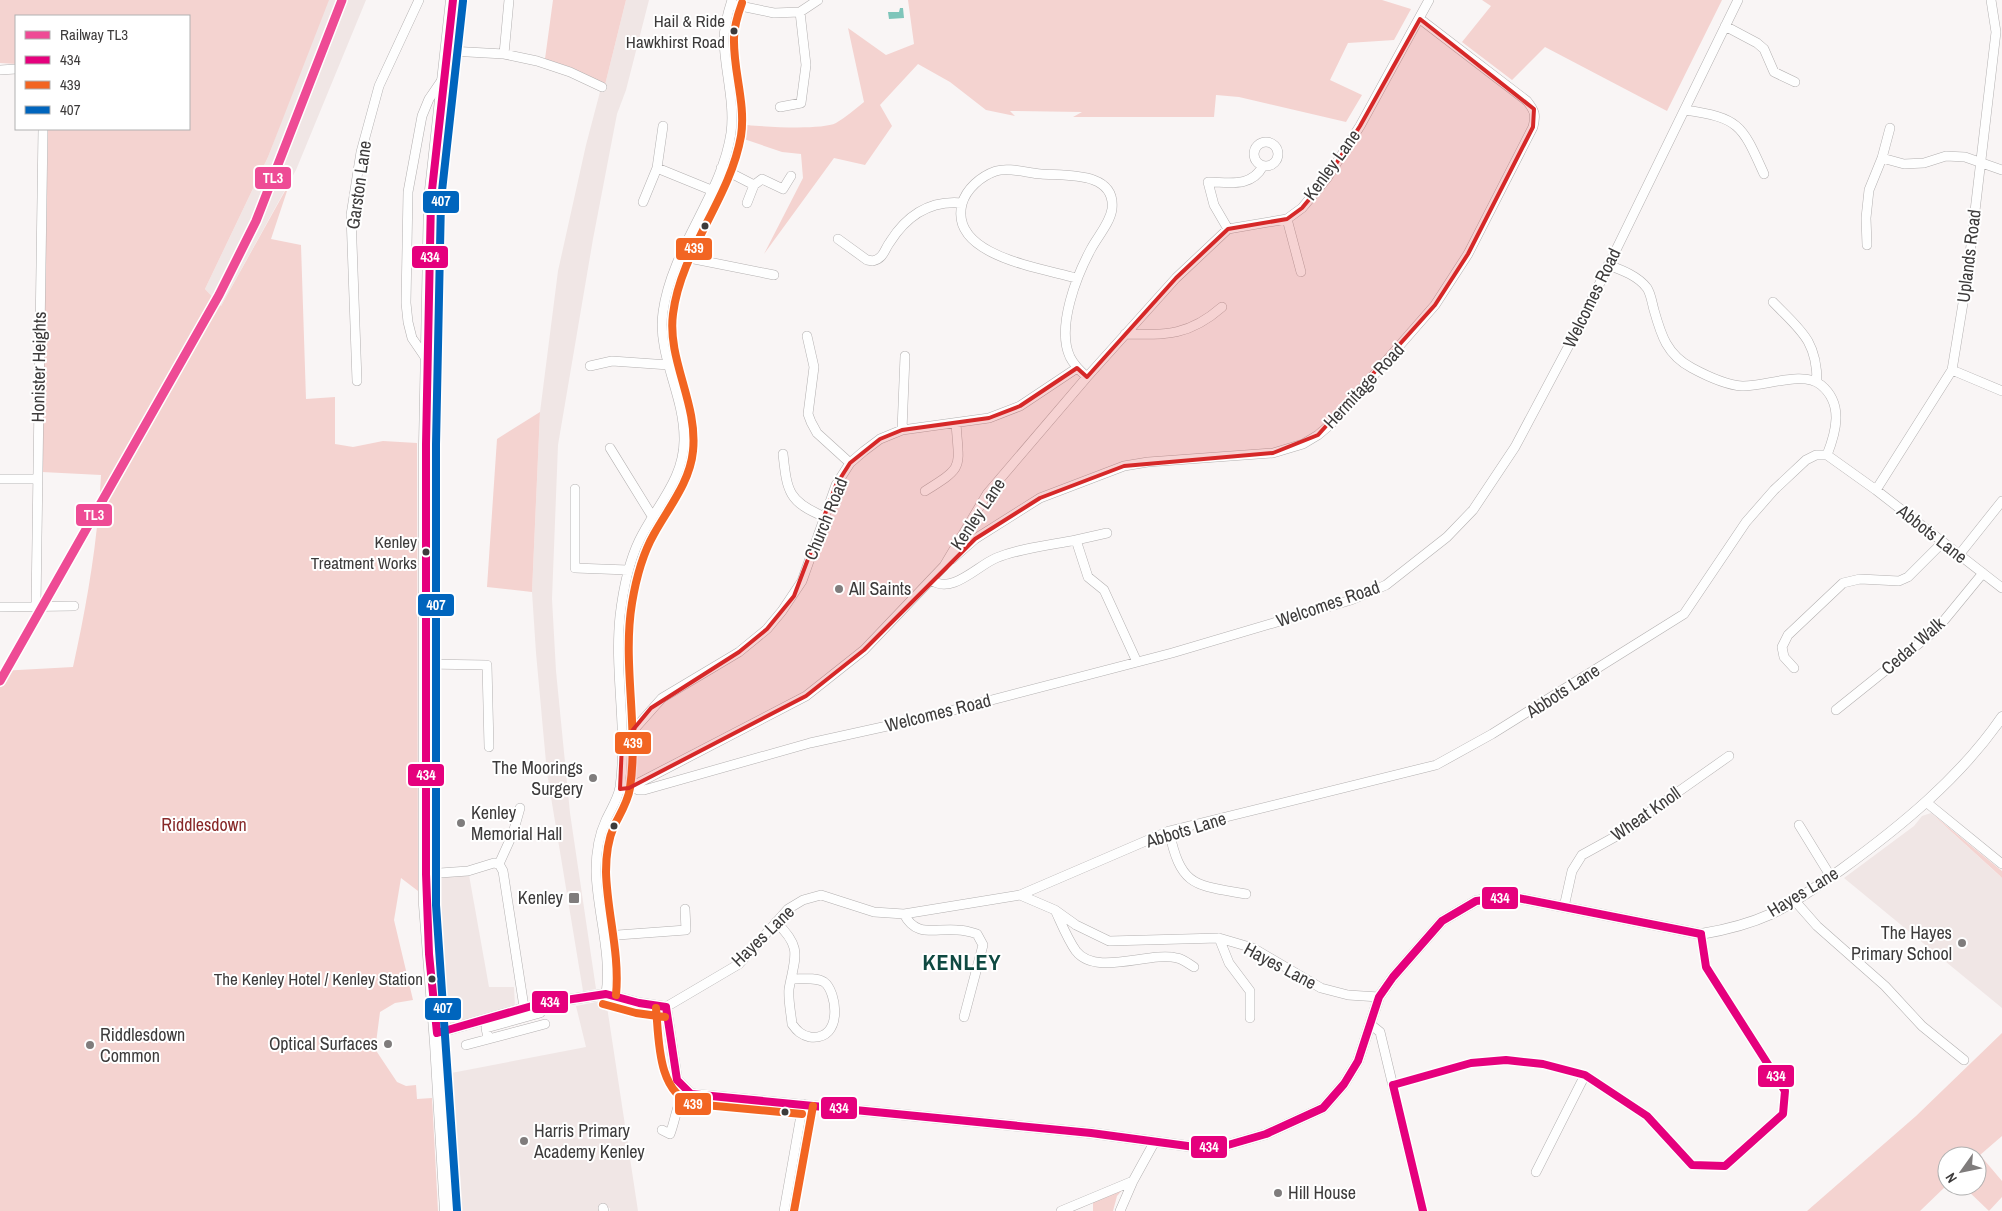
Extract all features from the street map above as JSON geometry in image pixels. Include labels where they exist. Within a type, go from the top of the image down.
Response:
[{"type":"highway","points":[[447,1211],[429,954],[426,874],[425,664],[427,360],[431,199],[446,48],[453,0]]},
{"type":"street","name":"Garston Lane","points":[[357,381],[352,214],[361,152],[379,86],[419,0]]},
{"type":"street","points":[[504,54],[509,0]]},
{"type":"street","points":[[606,994],[609,972],[596,870],[598,848],[606,821],[620,789],[622,744],[618,657],[620,616],[628,570],[638,542],[679,473],[685,439],[679,399],[661,331],[663,309],[679,256],[721,168],[731,132],[730,87],[724,38],[731,2],[774,14],[800,12],[818,0]]},
{"type":"street","name":"Kenley Lane","points":[[1287,219],[1302,208],[1327,178],[1360,126],[1429,0]]},
{"type":"street","name":"Welcomes Road","points":[[633,787],[638,790],[644,790],[810,743],[919,719],[1137,662],[1316,611],[1369,593],[1386,585],[1447,538],[1473,510],[1515,448],[1560,363],[1738,0]]},
{"type":"street","name":"Uplands Road","points":[[1876,490],[1952,370],[1967,279],[1996,32],[1991,0]]},
{"type":"street","points":[[780,107],[801,103],[806,65],[800,12]]},
{"type":"street","name":"Hermitage Road","points":[[944,566],[975,539],[1040,498],[1124,466],[1148,462],[1273,453],[1303,444],[1331,424],[1419,326],[1468,254],[1533,127],[1536,117],[1534,109],[1527,101],[1420,19]]},
{"type":"street","points":[[1726,26],[1757,42],[1764,49],[1774,72],[1795,82]]},
{"type":"street","points":[[446,48],[450,51],[504,54],[549,64],[602,87]]},
{"type":"street","points":[[0,70],[15,70]]},
{"type":"street","points":[[427,360],[412,338],[408,322],[406,303],[408,192],[422,116],[429,99],[443,79]]},
{"type":"street","points":[[1685,110],[1730,121],[1740,128],[1747,136],[1764,174]]},
{"type":"street","points":[[643,202],[656,168],[664,126]]},
{"type":"street","points":[[1867,245],[1866,218],[1869,190],[1882,158],[1890,128]]},
{"type":"street","name":"Honister Heights","points":[[36,606],[36,479],[43,130]]},
{"type":"street","points":[[1882,158],[1904,164],[1924,163],[1946,156],[1965,157],[1981,161],[2002,170]]},
{"type":"street","points":[[1263,166],[1259,173],[1241,183],[1208,182],[1214,204],[1228,229],[1287,219],[1301,272]]},
{"type":"street","points":[[656,168],[711,190]]},
{"type":"street","points":[[721,168],[754,185]]},
{"type":"street","points":[[1076,278],[998,256],[984,249],[967,234],[960,215],[962,202],[973,185],[997,170],[1073,175],[1099,182],[1111,195],[1112,212],[1076,278],[1066,326],[1067,348],[1077,368],[1087,377]]},
{"type":"street","points":[[747,203],[754,185],[762,179],[783,189],[791,176]]},
{"type":"street","points":[[838,239],[866,260],[873,261],[883,256],[900,227],[916,213],[948,202],[962,202]]},
{"type":"street","name":"Kenley Lane","points":[[620,789],[633,787],[806,696],[864,650],[944,566],[987,494],[1087,377],[1176,278],[1228,229]]},
{"type":"street","points":[[679,256],[774,275]]},
{"type":"street","points":[[1608,265],[1628,273],[1646,287],[1666,346],[1692,368],[1743,386],[1795,378],[1817,382],[1830,395],[1837,413],[1833,438],[1827,455]]},
{"type":"street","points":[[1773,302],[1810,342],[1814,352],[1817,382]]},
{"type":"street","points":[[1125,334],[1168,335],[1204,322],[1222,307]]},
{"type":"street","points":[[807,336],[814,367],[808,414],[817,433],[850,463]]},
{"type":"street","points":[[902,430],[905,356]]},
{"type":"street","points":[[590,366],[612,361],[670,365]]},
{"type":"street","name":"Church Road","points":[[622,744],[662,698],[716,667],[767,629],[794,596],[802,581],[836,484],[850,463],[880,439],[902,430],[989,418],[1020,406],[1077,368]]},
{"type":"street","points":[[1952,370],[2002,391]]},
{"type":"street","points":[[925,491],[953,473],[959,462],[956,423]]},
{"type":"street","points":[[610,448],[652,516]]},
{"type":"street","points":[[782,454],[786,481],[794,498],[804,508],[825,516]]},
{"type":"street","name":"Abbots Lane","points":[[1020,896],[1169,831],[1436,765],[1514,722],[1684,614],[1746,522],[1774,490],[1806,460],[1816,455],[1827,455],[1876,490],[2002,588]]},
{"type":"street","points":[[0,479],[36,479]]},
{"type":"street","points":[[575,489],[575,568],[628,570]]},
{"type":"street","points":[[1959,555],[2002,501]]},
{"type":"street","points":[[931,580],[944,584],[971,575],[997,558],[1107,534]]},
{"type":"street","points":[[1076,540],[1088,577],[1104,590],[1137,662]]},
{"type":"street","points":[[1794,668],[1784,657],[1782,647],[1788,634],[1843,583],[1860,579],[1899,581],[1908,577],[1943,542]]},
{"type":"street","name":"Cedar Walk","points":[[1836,710],[1938,629],[1983,573]]},
{"type":"street","points":[[0,607],[74,606]]},
{"type":"street","points":[[425,664],[487,665],[489,747]]},
{"type":"street","name":"Hayes Lane","points":[[666,1006],[739,964],[788,909],[803,900],[821,895],[874,912],[904,914],[1020,896],[1055,910],[1076,925],[1109,941],[1220,938],[1253,948],[1321,988],[1348,996],[1379,997],[1393,977],[1442,922],[1476,901],[1498,897],[1564,907],[1701,934],[1722,931],[1770,914],[1795,901],[1904,823],[1964,764],[2002,717]]},
{"type":"street","name":"Wheat Knoll","points":[[1564,907],[1572,870],[1582,855],[1631,828],[1651,811],[1730,756]]},
{"type":"street","points":[[1926,802],[2002,864]]},
{"type":"street","points":[[499,864],[513,833],[520,808]]},
{"type":"street","points":[[1799,825],[1831,876]]},
{"type":"street","points":[[1169,831],[1176,862],[1191,879],[1206,887],[1246,894]]},
{"type":"street","points":[[426,874],[468,871],[494,863],[499,864]]},
{"type":"street","points":[[499,864],[503,871],[524,1007]]},
{"type":"street","points":[[1795,901],[1818,926],[1885,986],[1922,1026],[1964,1060]]},
{"type":"street","points":[[604,936],[686,930],[685,909]]},
{"type":"street","points":[[1055,910],[1076,952],[1088,959],[1115,964],[1148,957],[1178,958],[1194,967]]},
{"type":"street","points":[[904,914],[909,924],[919,930],[959,930],[977,934],[983,945],[964,1017]]},
{"type":"street","points":[[776,922],[794,941],[793,979],[789,990],[792,1024],[804,1036],[820,1038],[829,1034],[834,1026],[832,994],[828,985],[822,981],[793,979]]},
{"type":"street","points":[[1393,1085],[1471,1063],[1506,1060],[1543,1064],[1585,1075],[1647,1116],[1692,1165],[1725,1166],[1783,1114],[1785,1091],[1706,967],[1701,934]]},
{"type":"street","points":[[1220,938],[1229,963],[1250,992],[1250,1018]]},
{"type":"street","points":[[436,1033],[524,1007],[561,999],[606,994],[639,1003],[666,1006],[677,1080],[686,1091],[695,1094],[1091,1133],[1195,1147],[1221,1146],[1266,1134],[1323,1108],[1344,1084],[1358,1061],[1379,997]]},
{"type":"street","points":[[488,1038],[486,1028],[540,1013],[539,1004]]},
{"type":"street","points":[[466,1045],[544,1024]]},
{"type":"street","points":[[1370,1024],[1380,1032],[1423,1211]]},
{"type":"street","points":[[1536,1172],[1585,1075]]},
{"type":"street","points":[[679,1138],[666,1132],[675,1122],[677,1105],[686,1091]]},
{"type":"street","points":[[784,1211],[803,1104]]},
{"type":"street","points":[[1120,1211],[1155,1141]]},
{"type":"street","points":[[1061,1211],[1133,1182]]},
{"type":"highlighted area","points":[[1420,19],[1534,109],[1533,127],[1468,254],[1435,305],[1318,435],[1273,453],[1124,466],[1040,498],[975,539],[864,650],[806,696],[629,788],[620,789],[622,743],[651,708],[739,652],[767,629],[794,596],[836,485],[850,463],[880,439],[902,430],[989,418],[1020,406],[1077,368],[1087,377],[1176,278],[1228,229],[1287,219],[1302,208],[1327,178],[1360,126]]},
{"type":"shaded area","points":[[326,0],[366,0],[296,170],[221,306],[205,289],[268,157]]},
{"type":"shaded area","points":[[626,0],[649,0],[626,90],[617,114],[593,239],[558,445],[552,599],[556,671],[570,813],[596,989],[583,991],[547,773],[532,592],[540,412],[558,271],[586,145],[601,88],[605,85]]},
{"type":"shaded area","points":[[900,8],[903,8],[904,18],[889,19],[888,12],[899,12]]},
{"type":"shaded area","name":"The Hayes Primary School","points":[[1931,813],[2002,878],[2002,1008],[1844,878],[1914,826],[1922,816]]},
{"type":"shaded area","points":[[469,875],[489,987],[514,987],[515,1007],[444,1031],[436,877]]},
{"type":"shaded area","name":"Harris Primary Academy Kenley","points":[[606,1000],[638,1211],[610,1211],[610,1208],[601,1208],[600,1211],[451,1211],[446,1074],[586,1047],[576,1006]]},
{"type":"green space","name":"Riddlesdown","points":[[0,0],[329,0],[268,157],[205,289],[221,306],[290,182],[271,239],[301,245],[306,399],[335,397],[335,444],[353,447],[383,441],[417,443],[418,891],[401,878],[394,920],[413,1000],[395,1003],[380,1012],[376,1043],[377,1052],[397,1082],[406,1086],[416,1085],[417,1099],[432,1098],[438,1211],[0,1211],[0,671],[73,667],[91,572],[101,475],[42,472],[48,130],[190,130],[190,15],[15,15],[15,64],[0,63]]},
{"type":"green space","points":[[553,0],[626,0],[605,85],[545,59]]},
{"type":"green space","points":[[908,0],[1382,0],[1411,9],[1394,40],[1348,43],[1330,80],[1362,95],[1346,122],[1239,97],[1216,95],[1214,117],[1073,117],[1082,112],[1010,111],[1015,116],[986,110],[950,82],[918,64],[880,105],[892,126],[865,165],[834,158],[764,254],[803,178],[801,154],[782,152],[735,136],[735,124],[816,127],[836,123],[843,118],[864,102],[848,28],[886,55],[914,44]]},
{"type":"green space","points":[[1482,0],[1722,0],[1667,111],[1545,47],[1512,80],[1462,42],[1491,6]]},
{"type":"green space","points":[[540,412],[532,592],[487,587],[497,439]]},
{"type":"green space","points":[[1931,813],[2002,871],[2002,878],[1999,875]]},
{"type":"green space","points":[[2002,1033],[2002,1136],[1987,1149],[1987,1146],[1937,1146],[1937,1195],[1920,1211],[1807,1211],[1916,1116]]},
{"type":"green space","points":[[1987,1163],[2002,1181],[2002,1197],[1989,1211],[1973,1196],[1987,1196]]},
{"type":"green space","points":[[1126,1186],[1117,1196],[1113,1211],[1093,1211],[1093,1201]]},
{"type":"rail line","name":"TL3","points":[[0,681],[219,295],[256,221],[342,0]]},
{"type":"transit line","name":"434","points":[[437,1033],[429,954],[426,874],[426,444],[431,199],[453,0]]},
{"type":"transit line","name":"407","points":[[457,1210],[436,905],[436,444],[441,200],[463,1]]},
{"type":"transit line","name":"439","points":[[616,995],[615,948],[606,866],[610,837],[626,803],[630,788],[633,742],[629,672],[629,626],[638,576],[646,550],[683,484],[688,473],[693,451],[691,416],[674,348],[673,314],[685,268],[727,181],[741,136],[742,111],[735,63],[734,38],[735,25],[742,3]]},
{"type":"transit line","name":"434","points":[[666,1007],[677,1080],[691,1094],[1091,1133],[1195,1147],[1221,1147],[1266,1134],[1323,1108],[1344,1084],[1358,1061],[1379,997],[1393,977],[1442,921],[1476,901],[1513,897],[1701,934]]},
{"type":"transit line","name":"434","points":[[1393,1085],[1471,1063],[1506,1060],[1543,1064],[1585,1075],[1647,1116],[1692,1165],[1725,1166],[1783,1114],[1785,1091],[1706,967],[1701,934]]},
{"type":"transit line","name":"434","points":[[437,1033],[539,1004],[606,994],[639,1003],[666,1007]]},
{"type":"transit line","name":"439","points":[[603,1004],[636,1013],[665,1017]]},
{"type":"transit line","name":"439","points":[[656,1008],[662,1064],[673,1089],[682,1098],[694,1104],[802,1114]]},
{"type":"transit line","name":"434","points":[[1393,1085],[1423,1211]]},
{"type":"transit line","name":"439","points":[[794,1211],[813,1106]]},
{"type":"place","name":"Hail & Ride Hawkhirst Road","points":[[734,31]]},
{"type":"place","name":"Kenley Treatment Works","points":[[426,552]]},
{"type":"place","name":"All Saints","points":[[839,589]]},
{"type":"place","name":"The Moorings Surgery","points":[[593,778]]},
{"type":"place","name":"Kenley Memorial Hall","points":[[461,823]]},
{"type":"place","name":"Kenley","points":[[574,898]]},
{"type":"place","name":"The Hayes Primary School","points":[[1962,943]]},
{"type":"place","name":"The Kenley Hotel / Kenley Station","points":[[432,979]]},
{"type":"place","name":"Optical Surfaces","points":[[388,1044]]},
{"type":"place","name":"Riddlesdown Common","points":[[90,1045]]},
{"type":"place","name":"Harris Primary Academy Kenley","points":[[524,1141]]},
{"type":"place","name":"Hill House","points":[[1278,1193]]},
{"type":"district","name":"KENLEY","points":[[962,962]]}]
